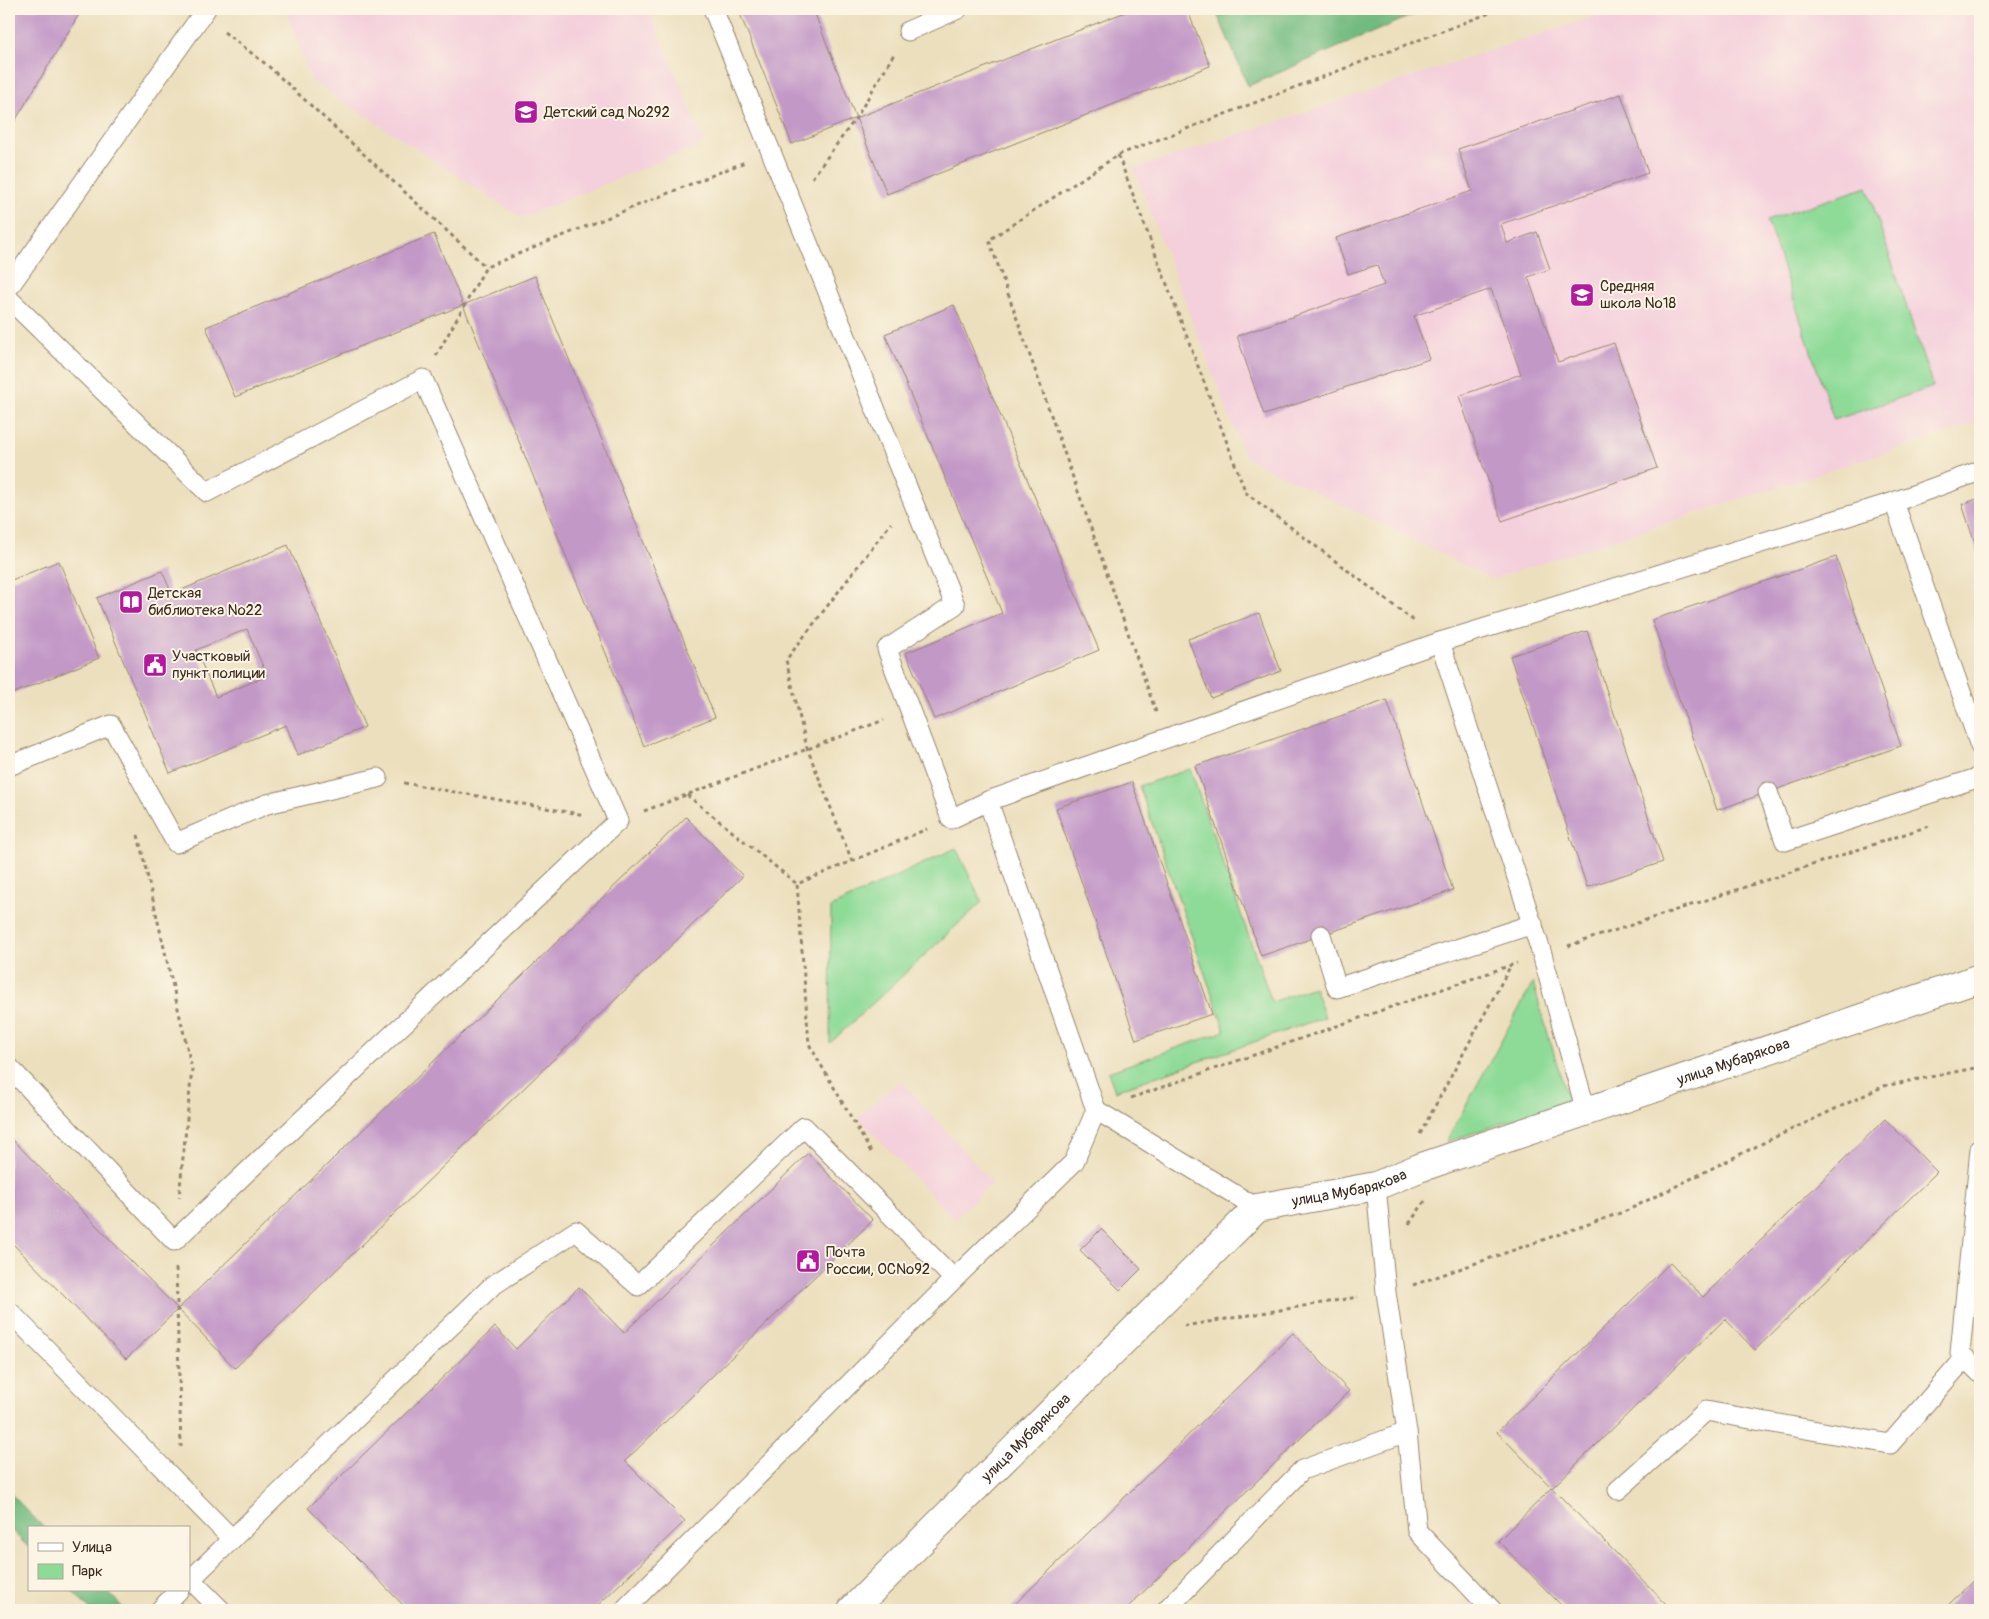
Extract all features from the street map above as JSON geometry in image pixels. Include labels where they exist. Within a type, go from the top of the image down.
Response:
[{"type":"street","name":"улица Мубарякова","points":[[852,1610],[1257,1208],[1376,1186],[1419,1168],[1980,978]]},
{"type":"lane","points":[[713,9],[955,605],[887,649],[951,819],[988,801],[1440,642],[1894,502],[1980,471]]},
{"type":"lane","points":[[908,31],[958,9]]},
{"type":"lane","points":[[9,287],[204,12]]},
{"type":"lane","points":[[9,299],[207,492],[424,379],[618,821],[174,1241],[9,1067]]},
{"type":"lane","points":[[1894,502],[1980,746]]},
{"type":"lane","points":[[1440,642],[1533,924],[1586,1111]]},
{"type":"lane","points":[[9,766],[111,725],[176,843],[267,804],[378,778]]},
{"type":"lane","points":[[1768,792],[1785,841],[1980,777]]},
{"type":"lane","points":[[988,801],[1096,1110],[1257,1208]]},
{"type":"lane","points":[[1321,935],[1337,988],[1533,924]]},
{"type":"lane","points":[[624,1610],[954,1279],[1074,1162],[1096,1110]]},
{"type":"lane","points":[[190,1579],[492,1286],[576,1231],[638,1286],[804,1127],[954,1279]]},
{"type":"lane","points":[[1980,1149],[1960,1353],[1980,1373]]},
{"type":"lane","points":[[1376,1186],[1386,1292],[1407,1432],[1417,1531],[1492,1610]]},
{"type":"lane","points":[[9,1311],[232,1539]]},
{"type":"lane","points":[[1618,1490],[1706,1411],[1890,1444],[1965,1358]]},
{"type":"lane","points":[[1166,1610],[1302,1470],[1407,1432]]},
{"type":"lane","points":[[190,1586],[221,1610]]},
{"type":"lane","points":[[160,1610],[177,1592]]},
{"type":"path","points":[[1165,738],[989,240],[1118,155],[1500,9]]},
{"type":"path","points":[[204,12],[266,66],[486,267]]},
{"type":"path","points":[[793,205],[856,118],[908,31]]},
{"type":"path","points":[[424,379],[463,305],[486,267],[771,152]]},
{"type":"path","points":[[1118,155],[1246,493],[1440,642]]},
{"type":"path","points":[[852,861],[807,748],[786,660],[911,497]]},
{"type":"path","points":[[378,778],[618,821],[910,710]]},
{"type":"path","points":[[687,795],[797,884],[810,1044],[874,1158]]},
{"type":"path","points":[[797,884],[951,819]]},
{"type":"path","points":[[137,830],[192,1069],[174,1241],[181,1449]]},
{"type":"path","points":[[1416,1141],[1511,965]]},
{"type":"path","points":[[1408,1232],[1409,1223],[1430,1194]]},
{"type":"shaded area","name":"Детский сад №292","points":[[285,9],[648,9],[705,143],[522,218],[311,80]]},
{"type":"shaded area","name":"Средняя школа №18","points":[[1616,9],[1980,9],[1980,422],[1492,579],[1245,457],[1134,169]]},
{"type":"shaded area","points":[[901,1080],[992,1183],[954,1219],[858,1117]]},
{"type":"green space","points":[[1215,9],[1427,9],[1248,86]]},
{"type":"green space","points":[[1867,187],[1933,387],[1834,420],[1767,220]]},
{"type":"green space","points":[[1190,769],[1272,1002],[1314,987],[1325,1017],[1115,1091],[1108,1072],[1225,1031],[1139,786]]},
{"type":"green space","points":[[956,848],[982,902],[830,1043],[831,907]]},
{"type":"green space","points":[[1533,983],[1568,1101],[1446,1142]]},
{"type":"green space","points":[[9,1492],[42,1526],[28,1526],[28,1547],[9,1528]]},
{"type":"green space","points":[[73,1592],[108,1592],[125,1610],[90,1610]]},
{"type":"building","points":[[9,9],[82,9],[9,131]]},
{"type":"building","points":[[738,9],[813,9],[856,118],[792,144]]},
{"type":"building","points":[[1133,9],[1187,9],[1210,66],[887,194],[856,118]]},
{"type":"building","points":[[1621,94],[1648,173],[1501,224],[1507,243],[1537,232],[1550,269],[1528,277],[1558,362],[1614,343],[1657,468],[1502,521],[1459,396],[1521,374],[1491,289],[1414,316],[1429,359],[1264,415],[1237,336],[1384,285],[1377,265],[1348,274],[1336,238],[1472,191],[1458,149]]},
{"type":"building","points":[[434,234],[463,305],[235,397],[206,327]]},
{"type":"building","points":[[535,276],[715,717],[644,746],[463,305]]},
{"type":"building","points":[[954,305],[1099,650],[934,719],[906,653],[1002,613],[885,334]]},
{"type":"building","points":[[1980,498],[1980,559],[1962,504]]},
{"type":"building","points":[[288,545],[365,727],[298,755],[286,725],[170,773],[97,598],[162,571],[172,594]],"holes":[[[247,629],[267,676],[216,697],[196,650]]]},
{"type":"building","points":[[1836,557],[1901,746],[1717,810],[1652,620]]},
{"type":"building","points":[[59,561],[99,658],[9,695],[9,581]]},
{"type":"building","points":[[1259,613],[1281,671],[1211,698],[1188,639]]},
{"type":"building","points":[[1587,631],[1663,862],[1587,887],[1510,656]]},
{"type":"building","points":[[1387,700],[1453,890],[1261,956],[1195,766]]},
{"type":"building","points":[[1132,782],[1212,1014],[1136,1040],[1056,808]]},
{"type":"building","points":[[686,817],[743,876],[235,1368],[178,1309]]},
{"type":"building","points":[[1885,1119],[1937,1172],[1755,1350],[1725,1319],[1552,1488],[1497,1432],[1670,1263],[1703,1297]]},
{"type":"building","points":[[9,1136],[178,1309],[126,1359],[9,1240]]},
{"type":"building","points":[[808,1153],[873,1220],[625,1461],[685,1521],[593,1610],[408,1610],[308,1508],[495,1327],[516,1349],[579,1287],[624,1333]]},
{"type":"building","points":[[1101,1229],[1141,1269],[1120,1290],[1080,1250]]},
{"type":"building","points":[[1293,1333],[1349,1391],[1125,1610],[1009,1610]]},
{"type":"building","points":[[1552,1488],[1672,1610],[1566,1610],[1498,1541]]},
{"type":"building","points":[[1980,1574],[1980,1610],[1943,1610]]},
{"type":"place","name":"Детский сад №292","points":[[526,112]]},
{"type":"place","name":"Средняя школа №18","points":[[1582,295]]},
{"type":"place","name":"Детская библиотека №22","points":[[131,602]]},
{"type":"place","name":"Участковый пункт полиции","points":[[155,665]]},
{"type":"place","name":"Почта России, ОС№92","points":[[808,1261]]}]
